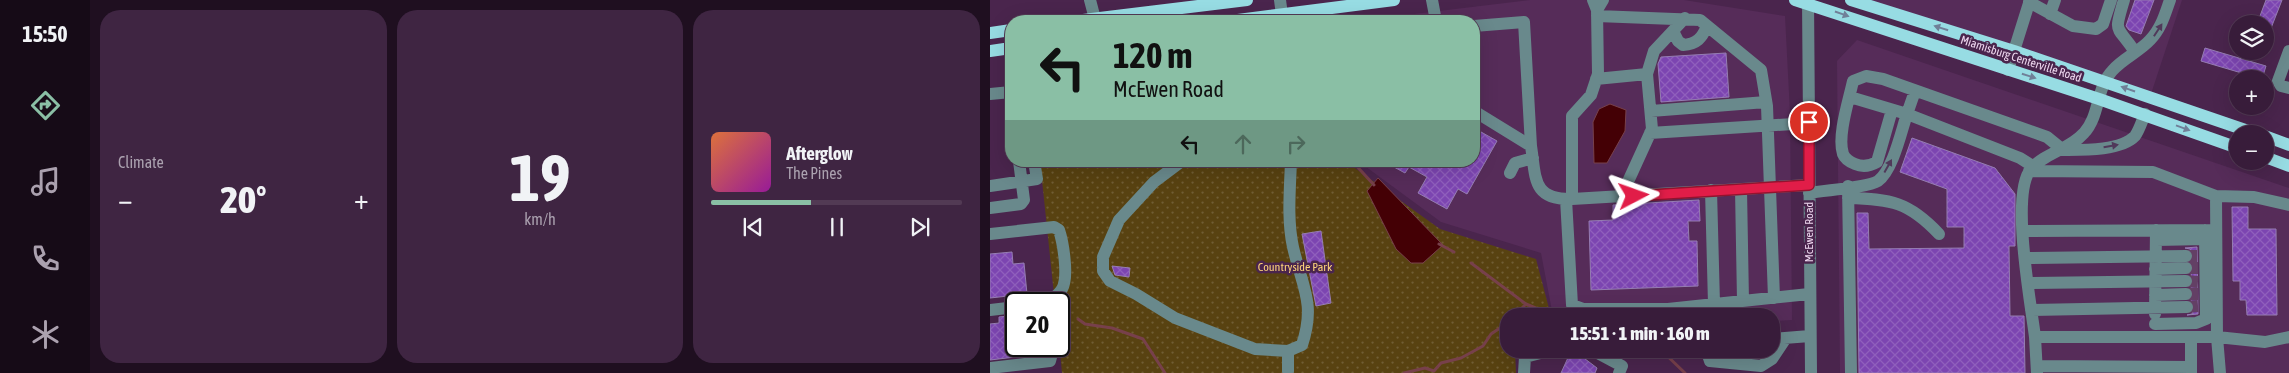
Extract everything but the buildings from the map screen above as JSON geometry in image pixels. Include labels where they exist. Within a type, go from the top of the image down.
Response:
[{"type":"main road","points":[[1133,15],[1247,0]]},
{"type":"main road","points":[[1313,15],[1394,0]]},
{"type":"main road","name":"Miamisburg Centerville Road","points":[[1795,0],[1808,2],[2144,114],[2229,145]]},
{"type":"main road","name":"Miamisburg Centerville Road","points":[[1850,0],[2014,51],[2231,125]]},
{"type":"main road","points":[[990,33],[1005,31]]},
{"type":"main road","points":[[990,51],[1005,49]]},
{"type":"main road","points":[[2274,139],[2289,145]]},
{"type":"main road","points":[[2274,160],[2289,166]]},
{"type":"street","points":[[1280,0],[1282,15]]},
{"type":"street","points":[[1432,0],[1435,15]]},
{"type":"street","points":[[2050,14],[2055,0]]},
{"type":"street","points":[[2008,70],[2029,1],[2073,26],[2096,29],[2103,24],[2111,0]]},
{"type":"street","points":[[2124,0],[2116,24],[2119,34],[2127,39],[2135,52]]},
{"type":"street","points":[[2170,0],[2161,26],[2150,41],[2111,72],[2090,124],[2084,134],[2062,150],[2042,158],[2032,169],[2022,193],[2024,258],[2032,310],[2037,370],[2191,370],[2192,337]]},
{"type":"street","points":[[1091,1],[1094,15]]},
{"type":"street","name":"McEwen Road","points":[[1808,2],[1811,373]]},
{"type":"street","points":[[1774,298],[1768,125],[1761,70],[1700,20],[1597,6],[1596,79],[1591,95],[1572,116],[1569,199],[1572,306],[1583,309],[1668,309],[1774,298],[1809,294]]},
{"type":"street","points":[[1621,197],[1652,129],[1647,74],[1654,51],[1685,18]]},
{"type":"street","points":[[1480,26],[1524,22],[1532,152],[1540,189],[1557,200],[1771,187],[1848,192],[1899,203],[1924,218],[1939,234]]},
{"type":"street","points":[[1673,31],[1678,41],[1683,45],[1692,44],[1703,36],[1707,26]]},
{"type":"street","points":[[2289,51],[2278,81],[2281,86],[2289,88]]},
{"type":"street","points":[[1596,79],[1647,74]]},
{"type":"street","points":[[1892,110],[1879,159],[1871,166],[1859,166],[1850,151],[1854,107],[1850,97],[1853,81],[1866,76],[1883,79],[2047,137],[2062,150],[2091,149],[2126,142],[2135,135],[2144,114]]},
{"type":"street","points":[[1848,192],[1878,180],[1890,166],[1915,91]]},
{"type":"street","points":[[990,94],[1005,93]]},
{"type":"street","points":[[1850,97],[1907,114],[2020,158],[2032,169],[2154,172],[2216,196],[2254,197],[2289,205]]},
{"type":"street","points":[[1651,111],[1766,102]]},
{"type":"street","points":[[1480,115],[1532,152]]},
{"type":"street","points":[[1650,133],[1809,122]]},
{"type":"street","points":[[1510,173],[1515,163],[1532,152]]},
{"type":"street","points":[[990,208],[1021,204],[1024,200],[1020,167]]},
{"type":"street","points":[[990,186],[1036,179],[1035,167]]},
{"type":"street","points":[[1174,167],[1154,182],[1119,220],[1103,257],[1103,270],[1110,281],[1175,318],[1255,349],[1288,351],[1302,345],[1308,327],[1309,302],[1293,246],[1290,198],[1291,167]]},
{"type":"street","points":[[1741,189],[1743,301]]},
{"type":"street","points":[[1711,190],[1714,304]]},
{"type":"street","points":[[1848,192],[1851,373]]},
{"type":"street","points":[[2035,337],[2155,331],[2201,323],[2206,319],[2196,281],[2216,196]]},
{"type":"street","points":[[990,234],[1054,227],[1059,230],[1065,270],[1063,288],[1059,292]]},
{"type":"street","points":[[2023,232],[2156,235],[2208,233]]},
{"type":"street","points":[[2208,233],[2220,373]]},
{"type":"street","points":[[2155,331],[2156,235]]},
{"type":"street","points":[[2024,258],[2155,269],[2196,281]]},
{"type":"street","points":[[2028,283],[2155,269],[2196,281]]},
{"type":"street","points":[[2032,310],[2155,301],[2196,281]]},
{"type":"street","points":[[990,310],[1005,308]]},
{"type":"street","points":[[2155,331],[2192,337],[2217,337],[2264,342],[2289,337]]},
{"type":"street","points":[[1780,338],[1810,336]]},
{"type":"street","points":[[1780,347],[1786,338]]},
{"type":"street","points":[[1288,351],[1288,371]]},
{"type":"street","points":[[990,368],[1050,361],[1051,357]]},
{"type":"street","points":[[1524,373],[1525,358]]},
{"type":"street","points":[[1607,358],[1622,366],[1619,373]]},
{"type":"street","points":[[1709,358],[1710,361],[1762,366],[1773,358]]},
{"type":"shaded area","points":[[1530,0],[1684,0],[1785,16],[1790,113],[1792,320],[1780,321],[1780,308],[1551,308],[1541,253],[1441,222],[1366,167],[1480,167],[1480,15],[1406,15]]},
{"type":"shaded area","points":[[1851,0],[2182,0],[2150,97]]},
{"type":"shaded area","points":[[1857,40],[2229,167],[2229,170],[2236,170],[2289,188],[2289,373],[1840,373],[1837,61]]},
{"type":"shaded area","points":[[1610,104],[1626,110],[1625,131],[1607,163],[1594,163],[1593,122],[1599,109]]},
{"type":"shaded area","points":[[1378,178],[1443,245],[1423,263],[1411,263],[1396,249],[1367,191]]},
{"type":"green space","name":"Countryside Park","points":[[1041,167],[1353,167],[1440,229],[1536,259],[1549,308],[1500,308],[1500,358],[1515,358],[1516,373],[1062,373],[1060,357],[1070,357],[1070,292],[1054,292]]},
{"type":"waterway","points":[[1358,167],[1374,185]]},
{"type":"waterway","points":[[1439,244],[1454,252]]},
{"type":"waterway","points":[[1471,263],[1526,304],[1536,308]]},
{"type":"waterway","points":[[1522,308],[1526,304]]},
{"type":"waterway","points":[[1078,319],[1085,324],[1112,328],[1143,339],[1165,373]]},
{"type":"waterway","points":[[1404,373],[1425,368],[1434,371],[1441,363],[1461,358],[1483,346],[1491,334],[1500,328]]},
{"type":"waterway","points":[[1669,358],[1685,373]]},
{"type":"tunnel","points":[[2186,256],[2197,256]]},
{"type":"tunnel","points":[[2186,268],[2198,268]]},
{"type":"tunnel","points":[[2186,281],[2198,282]]},
{"type":"tunnel","points":[[2186,294],[2198,294]]},
{"type":"tunnel","points":[[2187,307],[2198,306]]},
{"type":"route","points":[[1634,196],[1809,185],[1809,122]]}]
